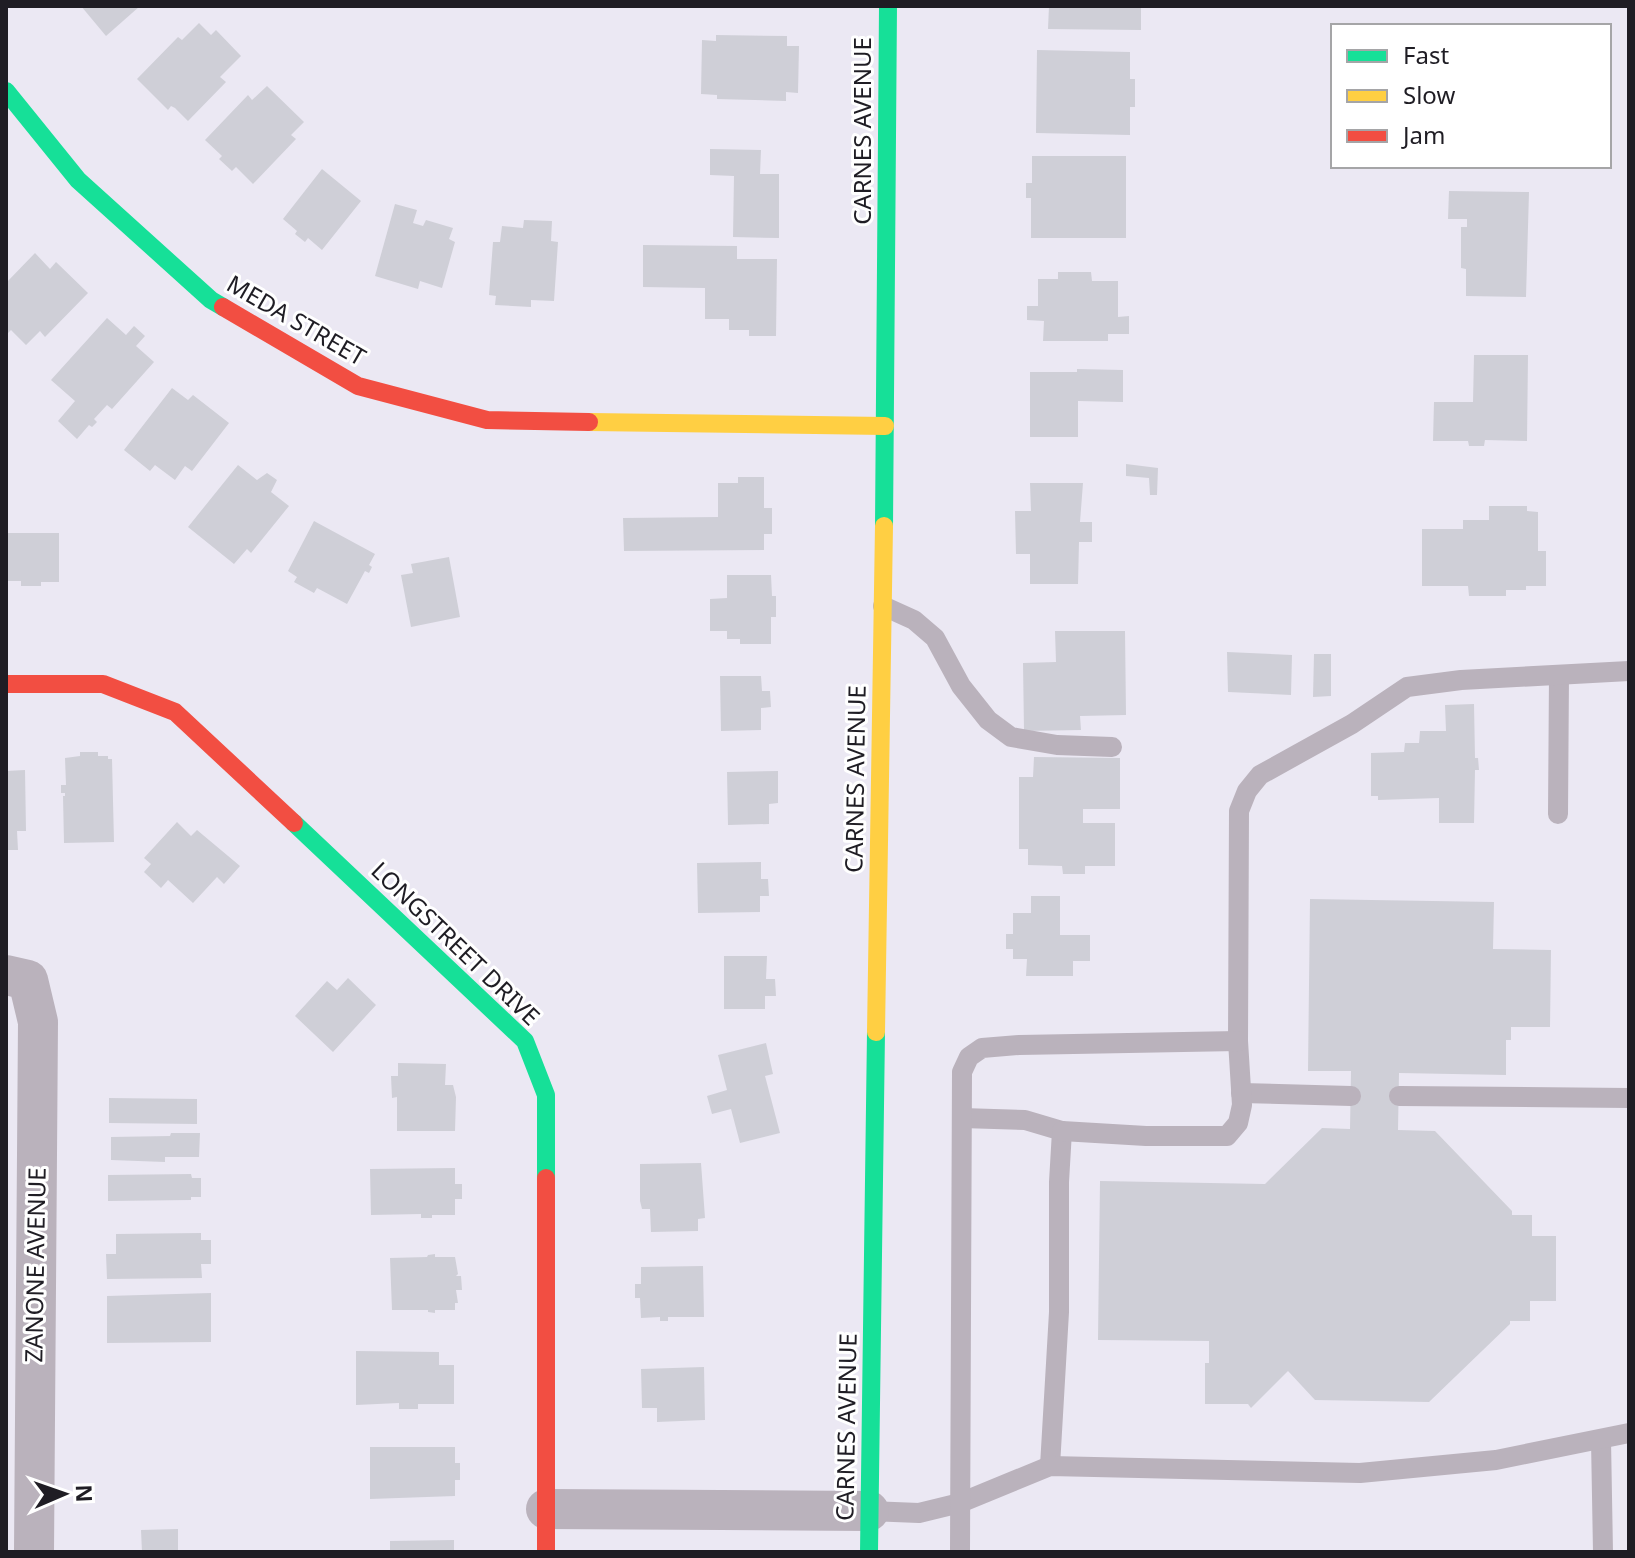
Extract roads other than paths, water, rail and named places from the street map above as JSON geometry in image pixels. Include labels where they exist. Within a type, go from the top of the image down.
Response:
[{"type":"street","name":"CARNES AVENUE","points":[[869,1552],[888,6]]},
{"type":"street","name":"MEDA STREET","points":[[6,91],[78,180],[211,300],[358,386],[487,420],[885,426]]},
{"type":"street","name":"LONGSTREET DRIVE","points":[[6,684],[103,684],[175,712],[525,1041],[546,1095],[546,1552]]},
{"type":"street","name":"ZANONE AVENUE","points":[[17,978],[38,1022],[20,1488],[34,1552]]},
{"type":"street","points":[[546,1509],[869,1511]]},
{"type":"lane","points":[[883,606],[914,620],[935,638],[961,686],[988,720],[1011,737],[1057,745],[1112,747]]},
{"type":"lane","points":[[962,1118],[1025,1120],[1062,1131],[1146,1136],[1227,1136],[1238,1123],[1242,1105],[1238,1041],[1239,811],[1247,791],[1260,775],[1352,724],[1407,687],[1461,680],[1629,671]]},
{"type":"lane","points":[[1558,814],[1559,675]]},
{"type":"lane","points":[[960,1552],[962,1072],[969,1057],[982,1048],[1019,1045],[1238,1041]]},
{"type":"lane","points":[[1241,1093],[1351,1096]]},
{"type":"lane","points":[[1399,1096],[1629,1098]]},
{"type":"lane","points":[[1050,1466],[1059,1312],[1062,1131]]},
{"type":"lane","points":[[869,1511],[919,1513],[960,1503],[1050,1466],[1360,1473],[1496,1460],[1629,1433]]},
{"type":"lane","points":[[1601,1440],[1603,1552]]}]
